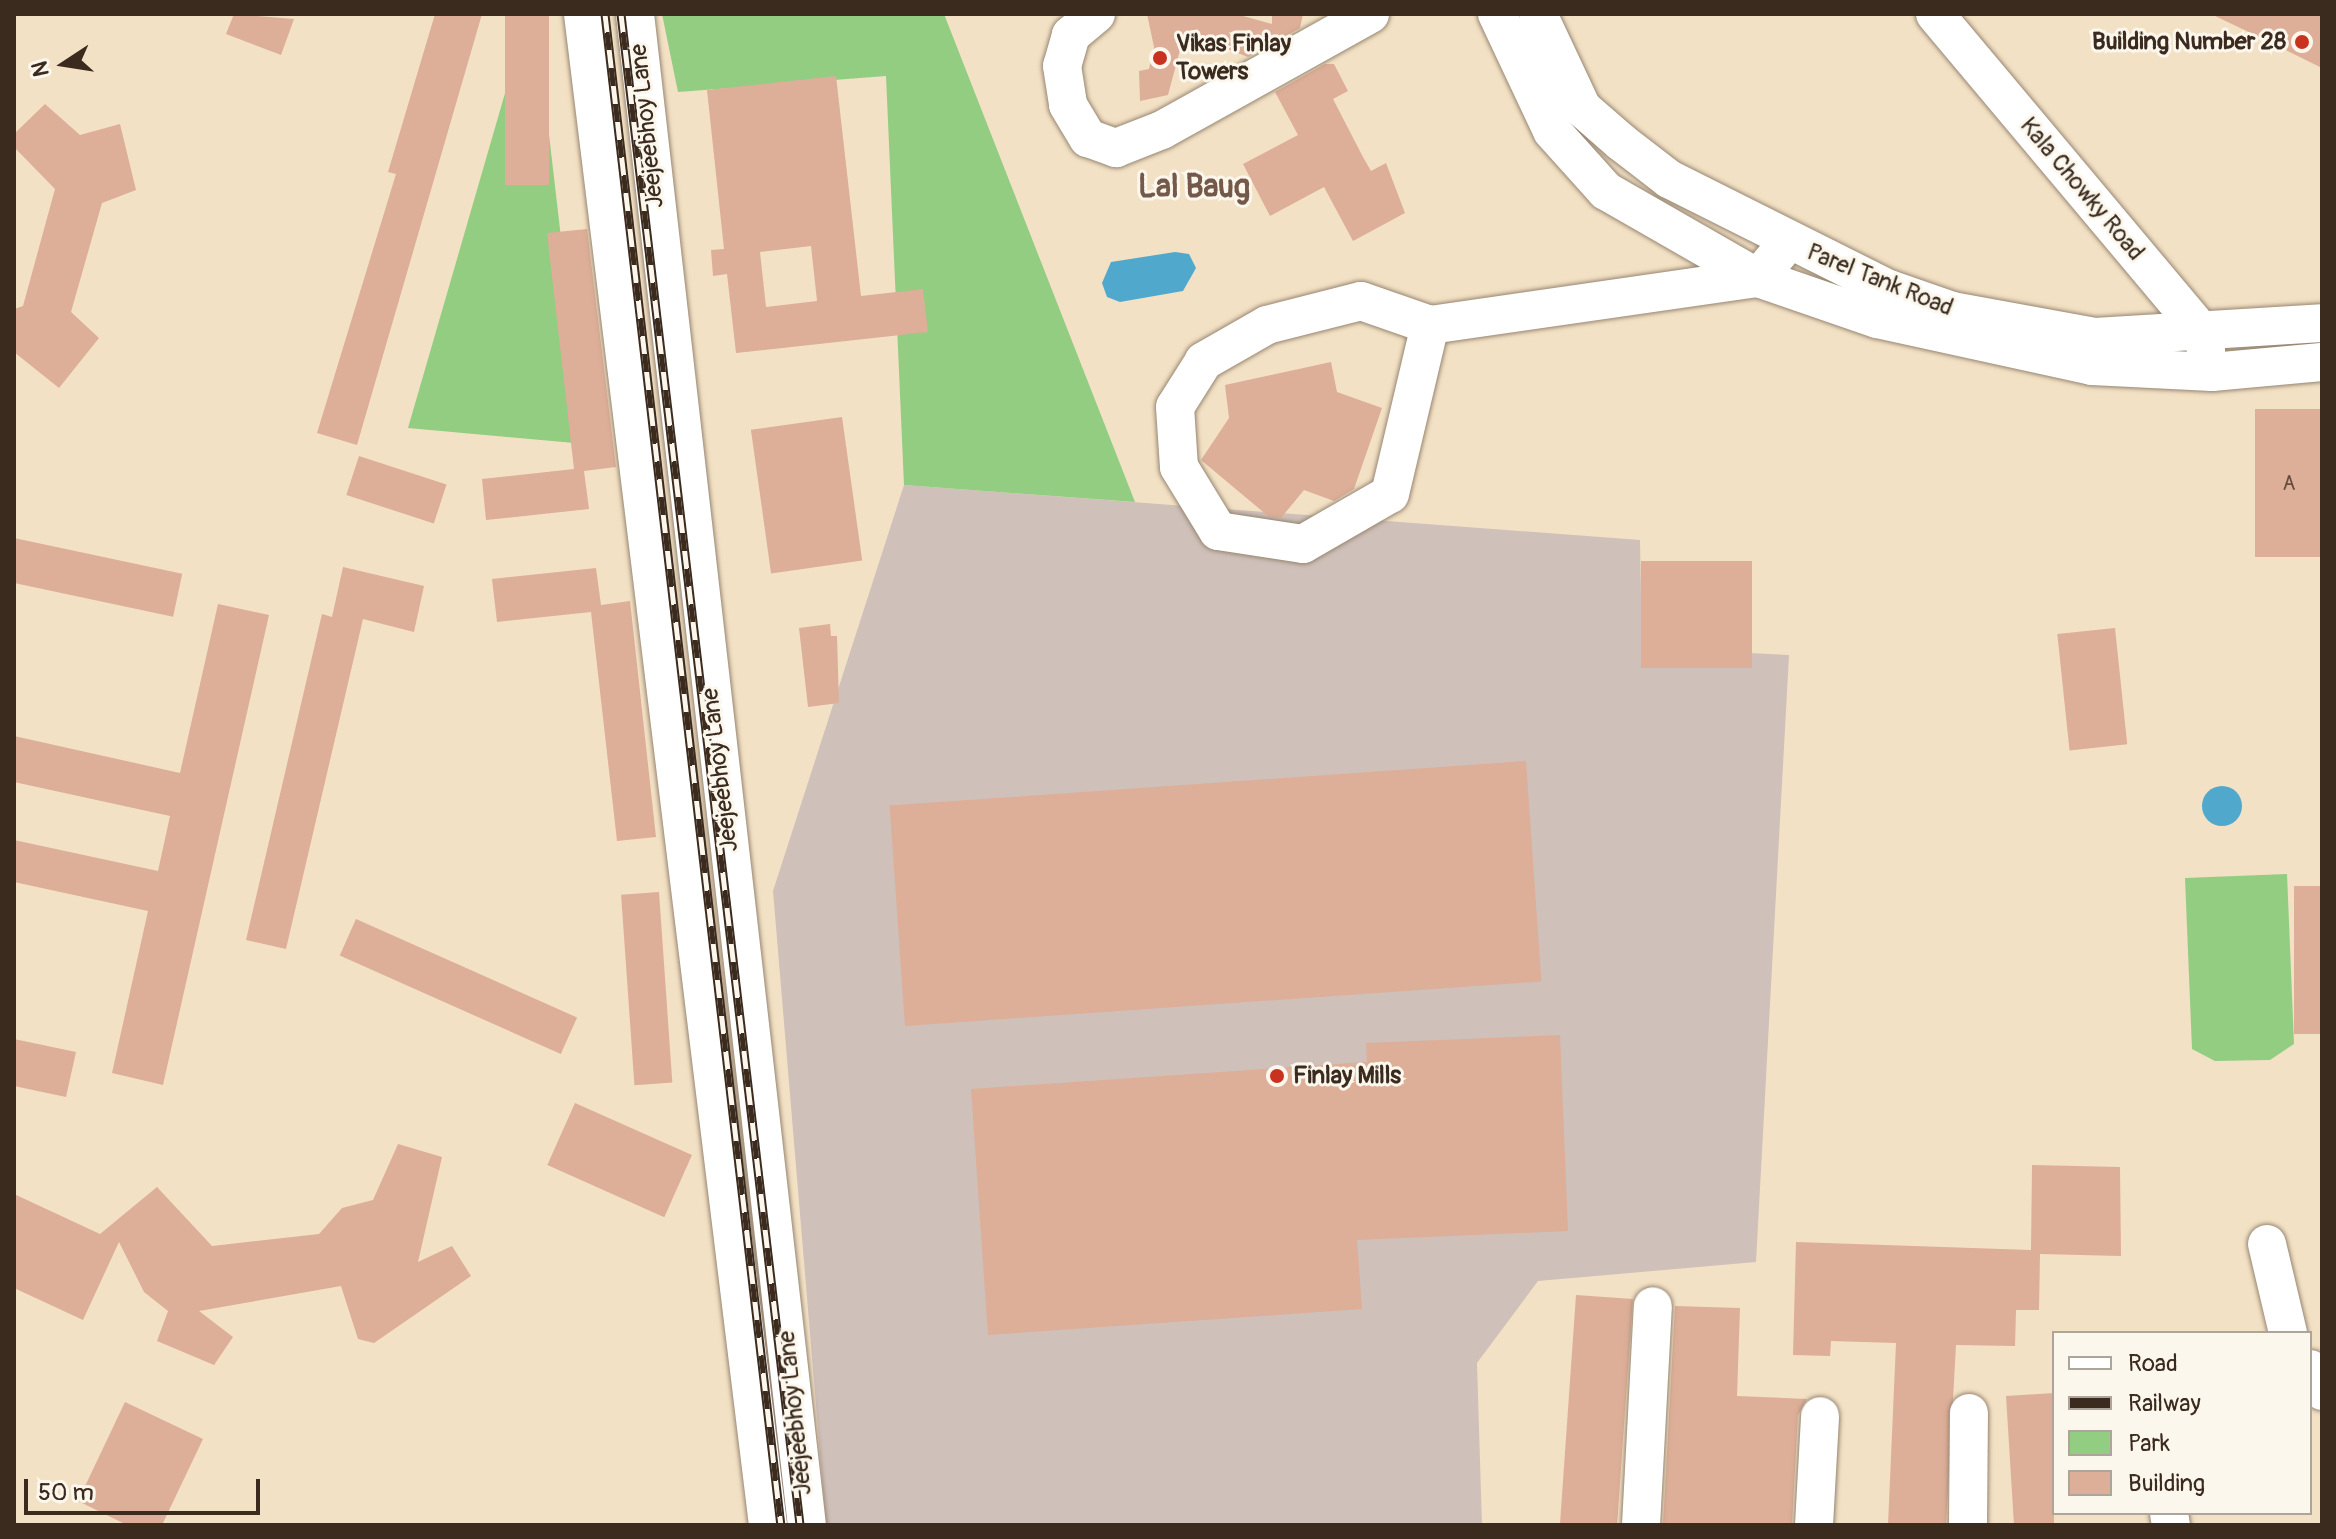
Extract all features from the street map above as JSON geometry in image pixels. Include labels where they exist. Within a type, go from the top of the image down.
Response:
[{"type":"street","points":[[583,14],[768,1525]]},
{"type":"street","name":"Jeejeebhoy Lane","points":[[635,14],[807,1525]]},
{"type":"street","points":[[1096,14],[1071,35],[1062,66],[1068,105],[1088,138],[1116,148],[1162,130],[1370,14]]},
{"type":"street","points":[[1497,14],[1552,131],[1606,191],[1758,278],[1883,304],[2092,366],[2212,372],[2322,362]]},
{"type":"street","name":"Parel Tank Road","points":[[1538,14],[1582,108],[1669,179],[1787,243],[1883,304],[1952,311],[2095,337],[2322,323]]},
{"type":"street","name":"Kala Chowky Road","points":[[1935,14],[2201,331],[2212,372]]},
{"type":"street","points":[[605,189],[654,184]]},
{"type":"street","points":[[1430,325],[1390,494],[1303,544],[1218,531],[1179,467],[1175,407],[1204,361],[1267,325],[1361,301],[1430,325],[1758,278],[1787,243]]},
{"type":"street","points":[[703,997],[746,992]]},
{"type":"street","points":[[2267,1244],[2288,1331]]},
{"type":"street","points":[[1641,1525],[1653,1306]]},
{"type":"street","points":[[1968,1525],[1969,1413]]},
{"type":"street","points":[[1814,1525],[1820,1416]]},
{"type":"shaded area","name":"Finlay Mills","points":[[904,485],[1640,540],[1642,648],[1789,655],[1756,1262],[1538,1281],[1477,1363],[1482,1525],[826,1525],[773,891]]},
{"type":"green space","points":[[528,14],[535,14],[585,444],[408,428]]},
{"type":"green space","points":[[662,14],[944,14],[1135,502],[904,485],[886,76],[678,92]]},
{"type":"green space","points":[[2287,874],[2294,1044],[2270,1060],[2215,1061],[2192,1049],[2185,878]]},
{"type":"water","points":[[1175,252],[1189,254],[1196,268],[1183,291],[1120,302],[1107,297],[1102,283],[1111,262]]},
{"type":"water","points":[[2222,786],[2236,792],[2242,806],[2236,820],[2222,826],[2208,820],[2202,806],[2208,792]]},
{"type":"building","points":[[234,14],[294,19],[281,55],[226,34]]},
{"type":"building","points":[[435,14],[482,14],[357,445],[317,433],[396,174],[388,172]]},
{"type":"building","points":[[505,14],[549,14],[549,185],[505,185]]},
{"type":"building","name":"Vikas Finlay Towers","points":[[1147,14],[1236,14],[1272,24],[1272,14],[1303,14],[1300,28],[1248,57],[1194,36],[1191,52],[1180,50],[1168,95],[1140,101],[1139,71],[1149,69],[1154,47]]},
{"type":"building","name":"Building Number 28","points":[[2211,14],[2322,14],[2322,68],[2259,37]]},
{"type":"building","points":[[1325,64],[1334,64],[1348,91],[1333,99],[1363,157],[1371,171],[1386,163],[1405,213],[1353,241],[1324,187],[1270,216],[1243,164],[1298,135],[1275,92]]},
{"type":"building","points":[[836,76],[861,296],[923,289],[928,332],[736,353],[727,274],[713,276],[711,250],[724,249],[707,90]],"holes":[[[811,246],[817,301],[766,307],[760,252]]]},
{"type":"building","points":[[45,104],[80,135],[120,124],[136,190],[102,203],[71,312],[99,338],[59,388],[14,352],[14,309],[23,306],[55,189],[14,147],[14,134]]},
{"type":"building","points":[[587,229],[616,467],[584,471],[589,509],[486,520],[482,479],[574,469],[547,233]]},
{"type":"building","points":[[1331,362],[1337,392],[1382,408],[1354,489],[1334,501],[1304,490],[1281,518],[1268,516],[1201,460],[1229,418],[1225,385]]},
{"type":"building","points":[[2255,409],[2322,409],[2322,557],[2255,557]]},
{"type":"building","points":[[842,417],[862,561],[771,573],[751,430]]},
{"type":"building","points":[[359,456],[446,484],[434,523],[346,495]]},
{"type":"building","points":[[14,538],[182,574],[173,617],[14,583]]},
{"type":"building","points":[[1641,561],[1752,561],[1752,668],[1641,668]]},
{"type":"building","points":[[343,567],[424,586],[414,632],[363,619],[286,949],[246,940],[322,614],[332,617]]},
{"type":"building","points":[[596,568],[601,605],[630,601],[656,837],[617,841],[591,612],[497,622],[492,579]]},
{"type":"building","points":[[218,604],[269,615],[163,1085],[112,1073],[148,911],[14,882],[14,840],[158,871],[170,816],[14,782],[14,736],[180,773]]},
{"type":"building","points":[[830,624],[831,636],[837,636],[839,703],[808,707],[799,628]]},
{"type":"building","points":[[2115,628],[2127,744],[2070,750],[2057,634]]},
{"type":"building","points":[[1526,761],[1541,981],[905,1026],[890,806]]},
{"type":"building","points":[[2294,886],[2322,886],[2322,1034],[2294,1034]]},
{"type":"building","points":[[659,892],[672,1083],[634,1085],[621,895]]},
{"type":"building","points":[[356,919],[577,1017],[561,1054],[340,956]]},
{"type":"building","points":[[1560,1035],[1568,1231],[1357,1240],[1362,1309],[988,1335],[971,1089],[1367,1062],[1366,1043]]},
{"type":"building","points":[[14,1039],[76,1052],[66,1097],[14,1086]]},
{"type":"building","points":[[575,1103],[692,1155],[664,1217],[547,1165]]},
{"type":"building","points":[[398,1144],[442,1157],[418,1262],[452,1246],[471,1276],[374,1343],[358,1339],[341,1286],[199,1311],[233,1337],[214,1365],[157,1341],[168,1311],[144,1292],[119,1242],[83,1320],[14,1288],[14,1194],[100,1234],[157,1187],[212,1246],[319,1234],[342,1208],[373,1200]]},
{"type":"building","points":[[2032,1165],[2120,1167],[2121,1256],[2040,1254],[2039,1310],[2016,1310],[2015,1346],[1956,1345],[1946,1525],[1888,1525],[1896,1343],[1831,1341],[1830,1356],[1793,1355],[1796,1242],[2031,1250]]},
{"type":"building","points":[[1576,1295],[1633,1299],[1617,1525],[1560,1524]]},
{"type":"building","points":[[1675,1306],[1740,1308],[1737,1396],[1807,1399],[1798,1415],[1792,1525],[1663,1525]]},
{"type":"building","points":[[2052,1393],[2054,1525],[2014,1525],[2006,1396]]},
{"type":"building","points":[[125,1402],[203,1439],[162,1525],[127,1525],[78,1501]]},
{"type":"railway","points":[[605,14],[781,1525]]},
{"type":"railway","points":[[621,14],[800,1525]]},
{"type":"place","name":"Building Number 28","points":[[2302,42]]},
{"type":"place","name":"Vikas Finlay Towers","points":[[1160,58]]},
{"type":"place","name":"Finlay Mills","points":[[1277,1076]]},
{"type":"district","name":"Lal Baug","points":[[1194,187]]}]
